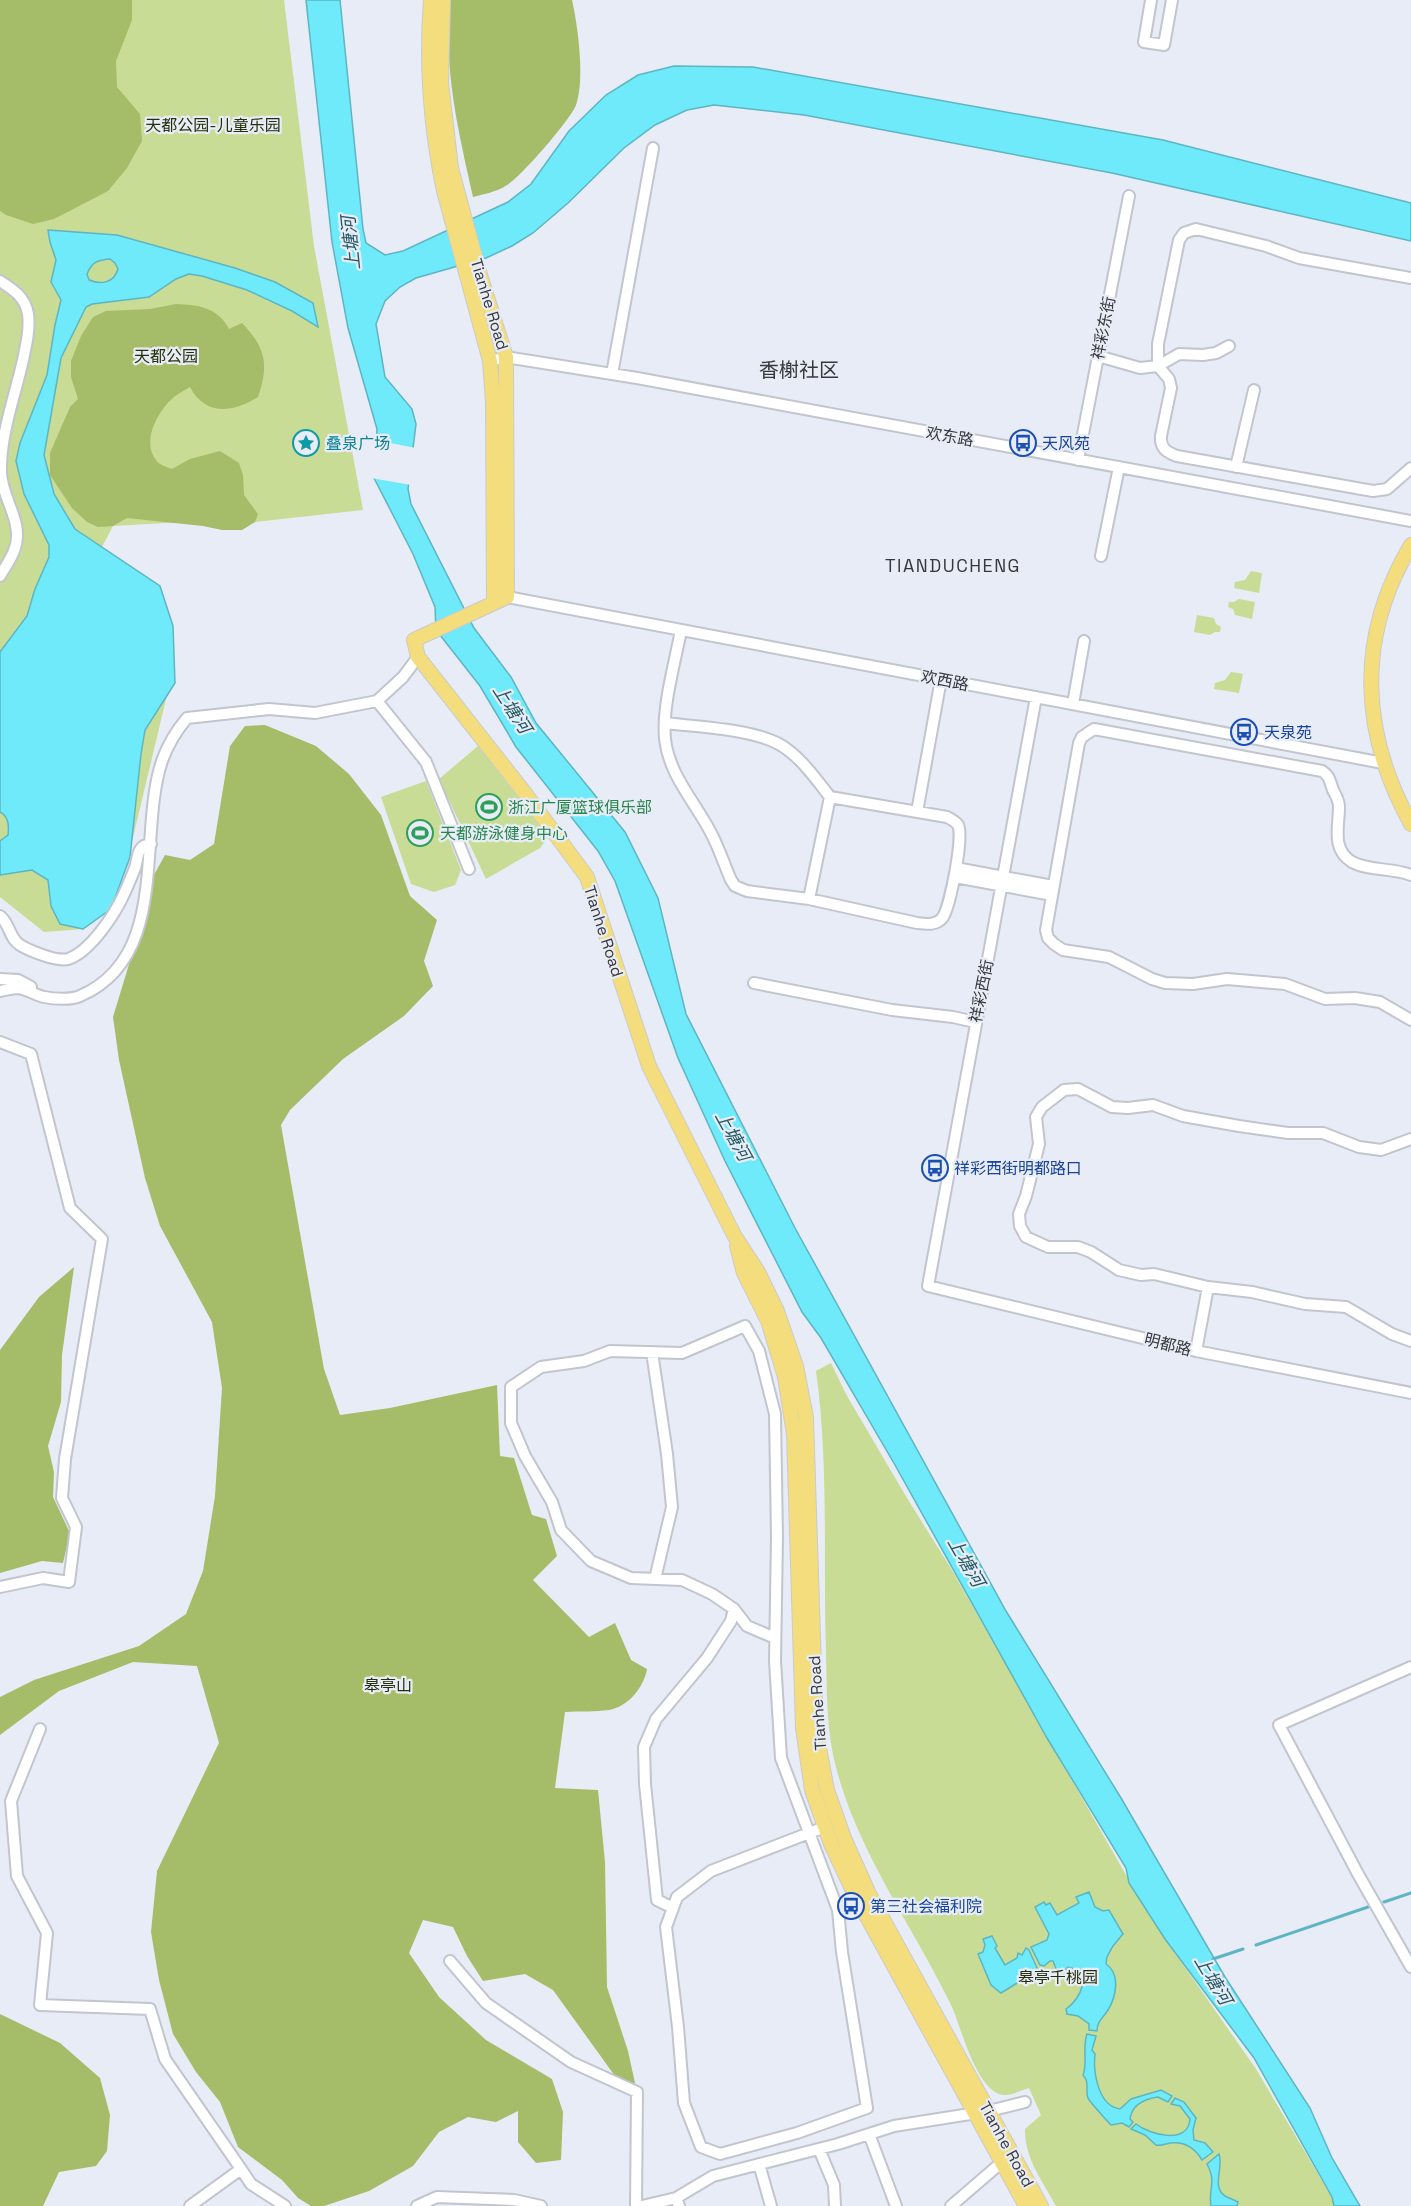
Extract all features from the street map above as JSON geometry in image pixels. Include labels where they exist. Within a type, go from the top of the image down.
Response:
[{"type":"main road","name":"Tianhe Road","points":[[431,0],[432,111],[444,191],[474,278],[506,357],[507,597]]},
{"type":"main road","name":"Tianhe Road","points":[[443,0],[441,83],[451,168],[489,361],[493,402],[494,603]]},
{"type":"main road","points":[[1411,545],[1389,587],[1379,621],[1373,655],[1372,711],[1383,763],[1397,798],[1411,824]]},
{"type":"main road","points":[[418,657],[414,640],[507,597]]},
{"type":"main road","name":"Tianhe Road","points":[[418,657],[524,792],[587,877],[648,1066],[734,1235],[758,1272],[777,1311],[796,1366],[806,1417],[816,1731],[827,1790],[844,1838],[870,1894],[982,2112],[1002,2162],[1026,2206]]},
{"type":"main road","name":"Tianhe Road","points":[[734,1235],[744,1273],[768,1321],[785,1377],[794,1434],[803,1728],[812,1790],[825,1827],[856,1897],[982,2112],[1041,2206]]},
{"type":"street","points":[[1151,0],[1144,42],[1164,45],[1172,0]]},
{"type":"street","points":[[612,374],[653,148]]},
{"type":"street","name":"祥彩东街","points":[[1078,460],[1129,196]]},
{"type":"street","points":[[1411,278],[1299,258],[1266,246],[1196,229],[1184,233],[1179,240],[1158,344],[1158,366],[1169,379],[1171,388],[1160,444],[1166,452],[1177,456],[1373,491],[1387,489],[1411,468]]},
{"type":"street","points":[[0,281],[24,299],[28,314],[28,334],[4,443],[1,471],[2,485],[13,514],[16,547],[0,576]]},
{"type":"street","points":[[1098,356],[1140,368],[1158,366],[1179,354],[1216,353],[1229,346]]},
{"type":"street","name":"欢东路","points":[[489,361],[506,357],[612,374],[1411,521]]},
{"type":"street","points":[[1236,467],[1254,390]]},
{"type":"street","points":[[1101,556],[1119,467]]},
{"type":"street","points":[[1333,506],[1337,486]]},
{"type":"street","name":"欢西路","points":[[507,597],[1383,763]]},
{"type":"street","points":[[666,723],[752,735],[779,744],[813,775],[830,797],[947,817],[957,825],[960,832],[956,872],[943,917],[938,922],[928,924],[865,913],[809,899],[747,891],[735,886],[712,834],[673,769],[665,737],[666,723],[681,630]]},
{"type":"street","points":[[1074,704],[1084,641]]},
{"type":"street","points":[[0,991],[19,988],[44,997],[78,997],[101,984],[129,954],[149,878],[154,800],[161,762],[171,738],[187,718],[269,709],[315,713],[377,701],[404,677],[418,657]]},
{"type":"street","points":[[917,812],[941,679]]},
{"type":"street","name":"祥彩西街","points":[[928,1286],[1036,697]]},
{"type":"street","points":[[377,701],[426,762],[470,869]]},
{"type":"street","points":[[1411,875],[1361,865],[1346,857],[1341,851],[1336,834],[1340,806],[1338,797],[1328,774],[1322,771],[1094,729],[1087,732],[1079,743],[1046,930],[1053,944],[1064,950],[1108,957],[1165,983],[1193,984],[1227,979],[1285,984],[1325,999],[1355,998],[1380,1002],[1411,1020]]},
{"type":"street","points":[[1214,751],[1217,732]]},
{"type":"street","points":[[809,899],[830,797]]},
{"type":"street","points":[[0,916],[7,921],[13,938],[21,945],[54,959],[68,959],[84,950],[106,925],[123,896],[139,851],[144,845],[151,844]]},
{"type":"street","points":[[956,872],[1052,891]]},
{"type":"street","points":[[0,979],[18,981],[38,990],[78,997]]},
{"type":"street","points":[[754,983],[892,1010],[953,1017],[975,1022]]},
{"type":"street","points":[[0,1042],[31,1054],[70,1208],[102,1239],[65,1459],[62,1498],[76,1527],[69,1582],[43,1578],[0,1587]]},
{"type":"street","points":[[1411,1139],[1381,1150],[1359,1147],[1323,1133],[1288,1133],[1239,1126],[1183,1116],[1153,1105],[1112,1107],[1078,1089],[1064,1090],[1041,1107],[1036,1117],[1038,1144],[1026,1196],[1019,1214],[1020,1226],[1026,1237],[1048,1247],[1078,1247],[1091,1252],[1119,1270],[1141,1275],[1154,1274],[1208,1287],[1252,1292],[1305,1305],[1346,1307],[1392,1334],[1411,1341]]},
{"type":"street","name":"明都路","points":[[928,1286],[1196,1351],[1411,1393]]},
{"type":"street","points":[[1196,1351],[1208,1287]]},
{"type":"street","points":[[775,1638],[747,1626],[734,1610],[712,1594],[682,1580],[631,1578],[591,1561],[561,1530],[552,1502],[525,1456],[511,1423],[511,1387],[541,1367],[585,1361],[610,1351],[682,1353],[745,1326],[759,1351],[775,1414],[775,1638],[781,1758],[809,1833],[838,1910],[842,1952],[867,2108],[797,2133],[720,2154],[701,2147],[684,2103],[666,1927],[677,1897],[711,1871],[809,1833],[825,1827]]},
{"type":"street","points":[[652,1352],[667,1454],[672,1507],[655,1579]]},
{"type":"street","points":[[673,1908],[657,1900],[645,1784],[644,1747],[656,1719],[707,1659],[731,1621],[734,1610]]},
{"type":"street","points":[[1411,1667],[1280,1725],[1358,1874],[1411,1967]]},
{"type":"street","points":[[40,1729],[11,1801],[17,1876],[47,1933],[40,2006],[150,2009],[165,2059],[251,2184],[285,2206]]},
{"type":"street","points":[[450,1961],[486,2003],[561,2056],[637,2092],[636,2206]]},
{"type":"street","points":[[642,2206],[678,2202],[713,2176],[819,2149],[894,2126],[982,2112],[1025,2102]]},
{"type":"street","points":[[868,2134],[896,2206]]},
{"type":"street","points":[[819,2149],[834,2185],[835,2206]]},
{"type":"street","points":[[951,2206],[1002,2162]]},
{"type":"street","points":[[759,2164],[771,2206]]},
{"type":"street","points":[[190,2206],[241,2169]]},
{"type":"street","points":[[963,2194],[968,2206]]},
{"type":"street","points":[[417,2206],[437,2197],[514,2200],[541,2206]]},
{"type":"green space","name":"天都公园","points":[[0,0],[284,0],[314,246],[363,510],[255,522],[113,526],[102,547],[160,586],[173,626],[167,695],[125,871],[83,929],[44,932],[0,897]]},
{"type":"green space","points":[[0,0],[132,0],[132,20],[116,61],[117,87],[140,114],[142,141],[127,168],[108,191],[54,219],[33,224],[0,211]]},
{"type":"green space","points":[[451,0],[572,0],[578,38],[579,94],[572,112],[545,147],[514,180],[499,189],[473,197],[450,74]]},
{"type":"green space","points":[[176,304],[207,309],[219,316],[229,329],[242,323],[261,349],[264,375],[258,397],[229,409],[220,409],[203,403],[190,387],[176,396],[162,410],[153,427],[150,444],[152,453],[159,463],[172,469],[190,459],[220,451],[239,463],[243,475],[244,495],[258,514],[255,522],[242,530],[222,530],[127,518],[113,526],[98,527],[87,522],[72,508],[50,475],[50,453],[70,407],[78,399],[71,377],[71,361],[81,336],[93,317],[106,311],[150,309]]},
{"type":"green space","points":[[1251,571],[1262,573],[1259,593],[1234,588],[1235,582],[1245,580]]},
{"type":"green space","points":[[1239,599],[1255,602],[1252,619],[1235,615],[1233,609],[1228,607],[1229,602]]},
{"type":"green space","points":[[1197,615],[1214,618],[1216,624],[1221,627],[1220,632],[1210,635],[1194,632]]},
{"type":"green space","points":[[1231,672],[1243,674],[1239,693],[1214,689],[1215,683],[1225,680]]},
{"type":"green space","name":"皋亭山","points":[[265,725],[316,746],[349,774],[381,815],[410,896],[437,920],[424,961],[433,986],[404,1016],[343,1059],[290,1110],[281,1125],[324,1369],[340,1415],[390,1408],[497,1385],[500,1456],[514,1458],[532,1515],[546,1519],[557,1556],[533,1580],[589,1637],[615,1623],[631,1660],[647,1669],[639,1689],[623,1705],[609,1710],[565,1712],[555,1788],[598,1790],[605,1862],[607,1987],[628,2051],[635,2083],[620,2083],[553,1990],[525,1974],[483,1981],[467,1956],[453,1927],[423,1920],[409,1953],[439,1997],[486,2040],[552,2079],[563,2112],[561,2160],[536,2163],[518,2142],[518,2111],[496,2122],[468,2117],[439,2132],[413,2166],[369,2191],[324,2206],[311,2206],[298,2198],[282,2180],[238,2147],[220,2102],[196,2072],[173,2034],[159,1980],[151,1932],[157,1871],[219,1743],[197,1666],[133,1662],[59,1691],[0,1735],[0,1697],[34,1680],[139,1646],[186,1614],[203,1571],[215,1496],[222,1388],[212,1322],[160,1226],[145,1178],[119,1060],[113,1017],[137,938],[150,882],[165,855],[190,860],[214,844],[230,746],[245,726]]},
{"type":"green space","name":"浙江广厦篮球俱乐部","points":[[478,746],[549,836],[540,848],[486,879],[439,779]]},
{"type":"green space","name":"天都游泳健身中心","points":[[426,781],[461,870],[455,885],[434,892],[411,884],[381,797]]},
{"type":"green space","points":[[74,1267],[62,1355],[61,1402],[48,1446],[54,1472],[53,1497],[70,1533],[63,1563],[42,1561],[0,1573],[0,1350],[39,1297]]},
{"type":"green space","name":"皋亭千桃园","points":[[831,1363],[847,1396],[950,1567],[1126,1875],[1168,1943],[1256,2069],[1337,2206],[1056,2206],[1035,2169],[1028,2149],[1025,2129],[1041,2115],[1029,2088],[1007,2095],[997,2093],[979,2074],[952,2007],[859,1833],[833,1757],[828,1712],[825,1618],[823,1441],[816,1371]]},
{"type":"green space","points":[[0,2014],[60,2043],[100,2078],[110,2115],[107,2151],[96,2166],[59,2172],[43,2206],[0,2206]]},
{"type":"water","name":"上塘河","points":[[306,0],[340,0],[363,229],[366,243],[385,255],[403,251],[508,202],[531,184],[569,131],[606,95],[638,75],[674,66],[753,67],[1163,140],[1411,203],[1411,241],[1112,173],[804,115],[714,105],[687,110],[655,125],[624,148],[568,203],[533,233],[512,246],[486,258],[416,278],[400,287],[385,301],[376,324],[385,377],[412,409],[416,424],[408,489],[411,504],[474,628],[511,677],[536,723],[625,832],[658,898],[686,1014],[795,1228],[1006,1611],[1121,1798],[1225,1977],[1310,2108],[1332,2158],[1360,2206],[1334,2206],[1332,2197],[1254,2058],[1165,1939],[1129,1883],[1126,1868],[1047,1738],[895,1465],[821,1338],[802,1312],[725,1161],[678,1058],[615,881],[598,851],[516,747],[480,686],[436,630],[435,607],[413,554],[374,478],[377,429],[348,328],[332,242]]},
{"type":"water","points":[[48,230],[117,235],[235,268],[275,282],[313,303],[318,327],[292,311],[247,290],[189,274],[176,279],[149,297],[92,304],[86,307],[61,358],[44,455],[54,494],[75,529],[160,586],[173,626],[175,683],[145,730],[130,857],[111,909],[83,929],[60,924],[51,906],[48,880],[32,870],[0,875],[0,841],[8,835],[8,822],[0,812],[0,652],[27,616],[35,589],[49,557],[49,545],[24,494],[16,461],[20,443],[47,375],[61,300],[51,282],[56,260]],"holes":[[[110,259],[118,269],[110,280],[106,282],[89,280],[87,274],[96,262]]]},
{"type":"water","points":[[1089,1892],[1095,1907],[1103,1911],[1109,1910],[1123,1934],[1107,1957],[1106,1964],[1114,1974],[1116,1986],[1111,2005],[1099,2022],[1097,2031],[1089,2030],[1089,2024],[1078,2016],[1067,2014],[1066,2009],[1080,1993],[1082,1980],[1080,1975],[1076,1970],[1068,1967],[1063,1972],[1057,1971],[1053,1961],[1044,1966],[1040,1965],[1031,1947],[1047,1940],[1049,1934],[1035,1907],[1044,1902],[1046,1905],[1050,1903],[1057,1915],[1079,1903],[1076,1897]]},
{"type":"water","points":[[992,1936],[997,1946],[995,1948],[1005,1965],[1017,1958],[1018,1953],[1022,1955],[1026,1948],[1037,1968],[1035,1972],[1001,1993],[991,1985],[978,1954],[983,1952],[985,1945],[983,1939]]},
{"type":"water","points":[[1087,2034],[1096,2036],[1092,2050],[1095,2054],[1096,2079],[1107,2102],[1120,2109],[1131,2099],[1161,2090],[1172,2096],[1168,2102],[1158,2097],[1148,2099],[1133,2110],[1130,2119],[1133,2122],[1129,2127],[1122,2123],[1111,2125],[1087,2095],[1086,2080],[1083,2075]]},
{"type":"water","points":[[1175,2098],[1184,2102],[1196,2118],[1193,2130],[1194,2140],[1205,2143],[1213,2152],[1202,2160],[1193,2149],[1185,2144],[1156,2145],[1145,2135],[1131,2129],[1136,2124],[1159,2134],[1176,2135],[1183,2132],[1188,2127],[1190,2119],[1180,2106],[1171,2104]]},
{"type":"water","points":[[1219,2154],[1219,2187],[1225,2196],[1238,2202],[1237,2206],[1211,2206],[1212,2181],[1207,2164]]},
{"type":"pier","points":[[375,440],[416,448],[411,485],[371,478]]},
{"type":"waterway","points":[[1384,1902],[1411,1893]]},
{"type":"waterway","points":[[1256,1945],[1368,1907]]},
{"type":"waterway","name":"上塘河","points":[[1213,1959],[1243,1949]]},
{"type":"place","name":"叠泉广场","points":[[306,443]]},
{"type":"place","name":"天风苑","points":[[1023,443]]},
{"type":"place","name":"天泉苑","points":[[1244,732]]},
{"type":"place","name":"浙江广厦篮球俱乐部","points":[[489,807]]},
{"type":"place","name":"天都游泳健身中心","points":[[420,833]]},
{"type":"place","name":"祥彩西街明都路口","points":[[935,1168]]},
{"type":"place","name":"第三社会福利院","points":[[851,1906]]},
{"type":"district","name":"香榭社区","points":[[799,370]]},
{"type":"district","name":"TIANDUCHENG","points":[[953,566]]},
{"type":"park label","name":"天都公园-儿童乐园","points":[[213,125]]}]
